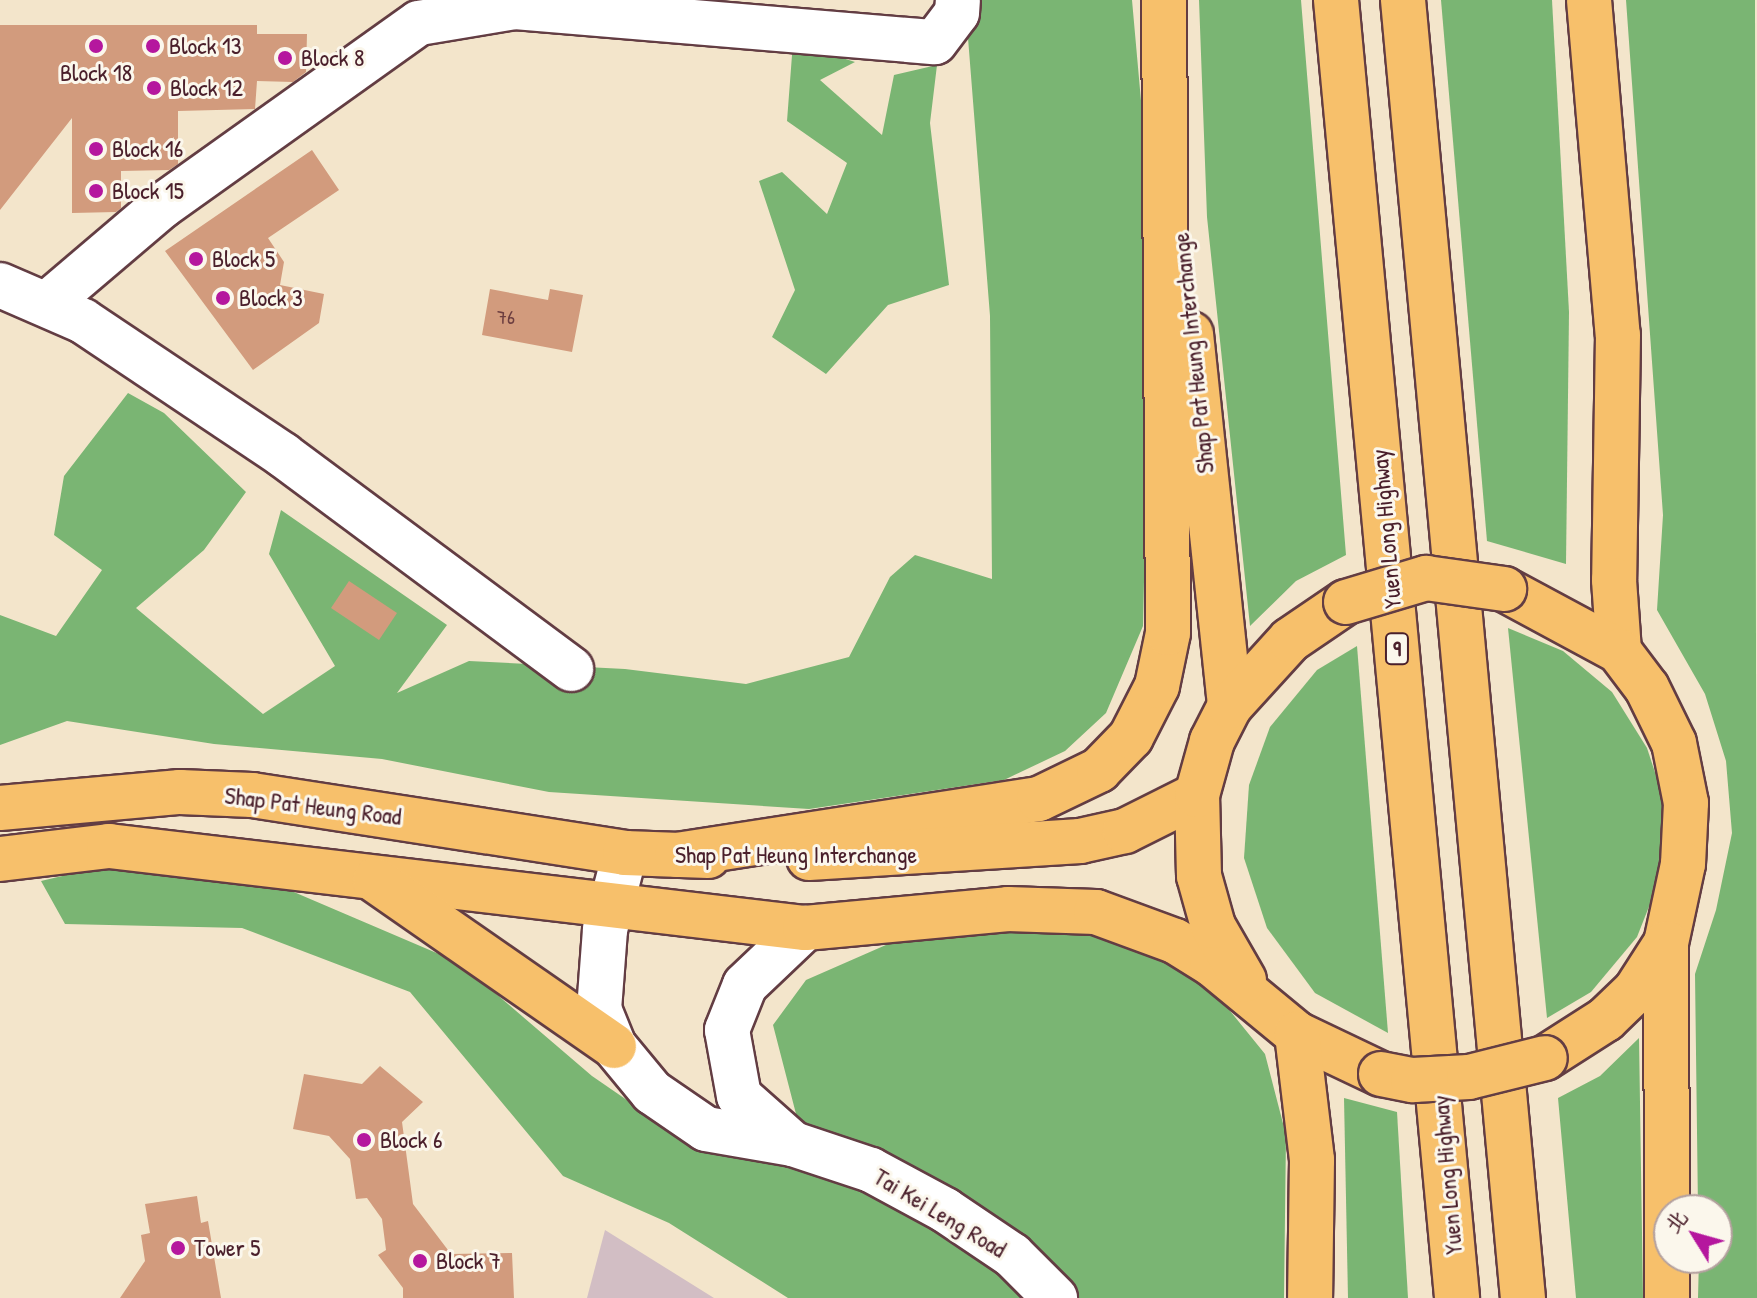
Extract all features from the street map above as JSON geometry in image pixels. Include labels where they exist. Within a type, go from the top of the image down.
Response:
[{"type":"main road","name":"Shap Pat Heung Interchange","points":[[1164,0],[1184,266],[1230,706]]},
{"type":"main road","points":[[677,855],[1039,799],[1099,770],[1131,737],[1157,686],[1168,633],[1164,0]]},
{"type":"main road","name":"Yuen Long Highway","points":[[1336,0],[1457,1298]]},
{"type":"main road","points":[[1403,0],[1523,1298]]},
{"type":"main road","points":[[1589,0],[1618,335],[1614,580],[1619,651]]},
{"type":"main road","points":[[1310,1298],[1312,1160],[1283,1022],[1236,968],[1213,926],[1199,876],[1197,795],[1212,741],[1230,706],[1290,640],[1346,602],[1426,578],[1504,589],[1619,651],[1647,688],[1674,743],[1686,803],[1683,864],[1666,943],[1667,1298]]},
{"type":"main road","name":"Shap Pat Heung Road","points":[[0,808],[180,792],[252,795],[625,853]]},
{"type":"main road","name":"Shap Pat Heung Interchange","points":[[625,853],[890,857],[1037,846],[1125,831],[1197,795]]},
{"type":"main road","points":[[0,859],[109,846],[611,902],[805,928],[1008,909],[1096,912],[1175,941],[1283,1022],[1381,1074],[1413,1080],[1469,1077],[1545,1058],[1606,1019],[1636,990],[1666,943]]},
{"type":"main road","points":[[369,876],[614,1046]]},
{"type":"street","points":[[48,303],[162,206],[419,23],[515,7],[547,5],[935,42],[957,13],[958,0]]},
{"type":"street","points":[[0,285],[48,303],[283,455],[571,669]]},
{"type":"street","name":"Tai Kei Leng Road","points":[[625,853],[611,902],[598,983],[599,1009],[614,1046],[652,1092],[706,1129],[793,1144],[871,1170],[945,1210],[1012,1255],[1055,1298]]},
{"type":"street","points":[[793,1144],[739,1096],[727,1030],[745,985],[805,928]]},
{"type":"shaded area","points":[[605,1230],[714,1298],[587,1298]]},
{"type":"green space","points":[[965,0],[1132,0],[1152,224],[1143,626],[1106,713],[1065,751],[1004,780],[809,809],[549,792],[382,759],[214,744],[67,721],[0,745],[0,615],[56,636],[102,570],[54,535],[64,476],[128,393],[164,413],[246,492],[204,550],[136,608],[263,714],[335,666],[269,554],[281,510],[447,625],[397,693],[469,661],[625,669],[746,684],[849,657],[890,577],[915,555],[992,579],[990,316]]},
{"type":"green space","points":[[1199,0],[1301,0],[1346,555],[1296,581],[1250,626],[1207,217]]},
{"type":"green space","points":[[1441,0],[1552,0],[1569,312],[1566,564],[1487,541]]},
{"type":"green space","points":[[1626,0],[1755,0],[1757,1298],[1698,1298],[1699,1274],[1733,1274],[1733,1194],[1698,1194],[1695,974],[1716,910],[1732,833],[1726,761],[1705,694],[1657,610],[1663,515]]},
{"type":"green space","points":[[793,42],[855,62],[820,80],[882,135],[894,75],[937,65],[930,123],[949,285],[888,305],[826,374],[772,337],[795,290],[759,181],[782,172],[827,214],[847,163],[787,121]]},
{"type":"green space","points":[[1508,628],[1563,651],[1612,692],[1647,748],[1666,806],[1663,871],[1637,937],[1591,992],[1547,1018]]},
{"type":"green space","points":[[1357,646],[1388,1033],[1315,993],[1267,928],[1244,858],[1249,785],[1270,727],[1317,670]]},
{"type":"green space","points":[[113,864],[254,875],[460,963],[592,1076],[685,1140],[810,1168],[773,1025],[806,980],[895,941],[992,926],[1071,926],[1138,941],[1209,985],[1265,1054],[1286,1135],[1284,1298],[788,1298],[669,1223],[563,1176],[410,992],[242,928],[65,924],[41,881]]},
{"type":"green space","points":[[1639,1038],[1643,1298],[1576,1298],[1558,1098],[1600,1076]]},
{"type":"green space","points":[[1344,1098],[1397,1112],[1408,1298],[1348,1298]]},
{"type":"building","points":[[0,25],[257,25],[257,34],[307,34],[306,72],[293,82],[257,81],[255,109],[178,111],[178,164],[169,170],[121,171],[121,208],[116,212],[72,213],[72,118],[0,210]]},
{"type":"building","points":[[312,150],[339,190],[268,238],[284,262],[280,285],[324,294],[319,323],[253,370],[165,251]]},
{"type":"building","points":[[490,289],[548,300],[550,289],[583,295],[572,352],[482,335]]},
{"type":"building","points":[[349,581],[397,613],[379,640],[331,608]]},
{"type":"building","points":[[380,1066],[423,1102],[402,1122],[413,1204],[451,1254],[512,1253],[514,1298],[403,1298],[403,1288],[378,1255],[386,1250],[382,1219],[367,1198],[356,1199],[350,1159],[329,1136],[293,1129],[304,1074],[362,1084]]},
{"type":"building","name":"Tower 5","points":[[197,1196],[201,1223],[208,1221],[221,1298],[120,1298],[145,1261],[141,1235],[150,1233],[145,1204]]},
{"type":"place","name":"Block 18","points":[[96,46]]},
{"type":"place","name":"Block 13","points":[[153,46]]},
{"type":"place","name":"Block 8","points":[[285,58]]},
{"type":"place","name":"Block 12","points":[[154,88]]},
{"type":"place","name":"Block 16","points":[[96,149]]},
{"type":"place","name":"Block 15","points":[[96,191]]},
{"type":"place","name":"Block 5","points":[[196,259]]},
{"type":"place","name":"Block 3","points":[[223,298]]},
{"type":"place","name":"Block 6","points":[[364,1140]]},
{"type":"place","name":"Tower 5","points":[[178,1248]]},
{"type":"place","name":"Block 7","points":[[420,1261]]}]
